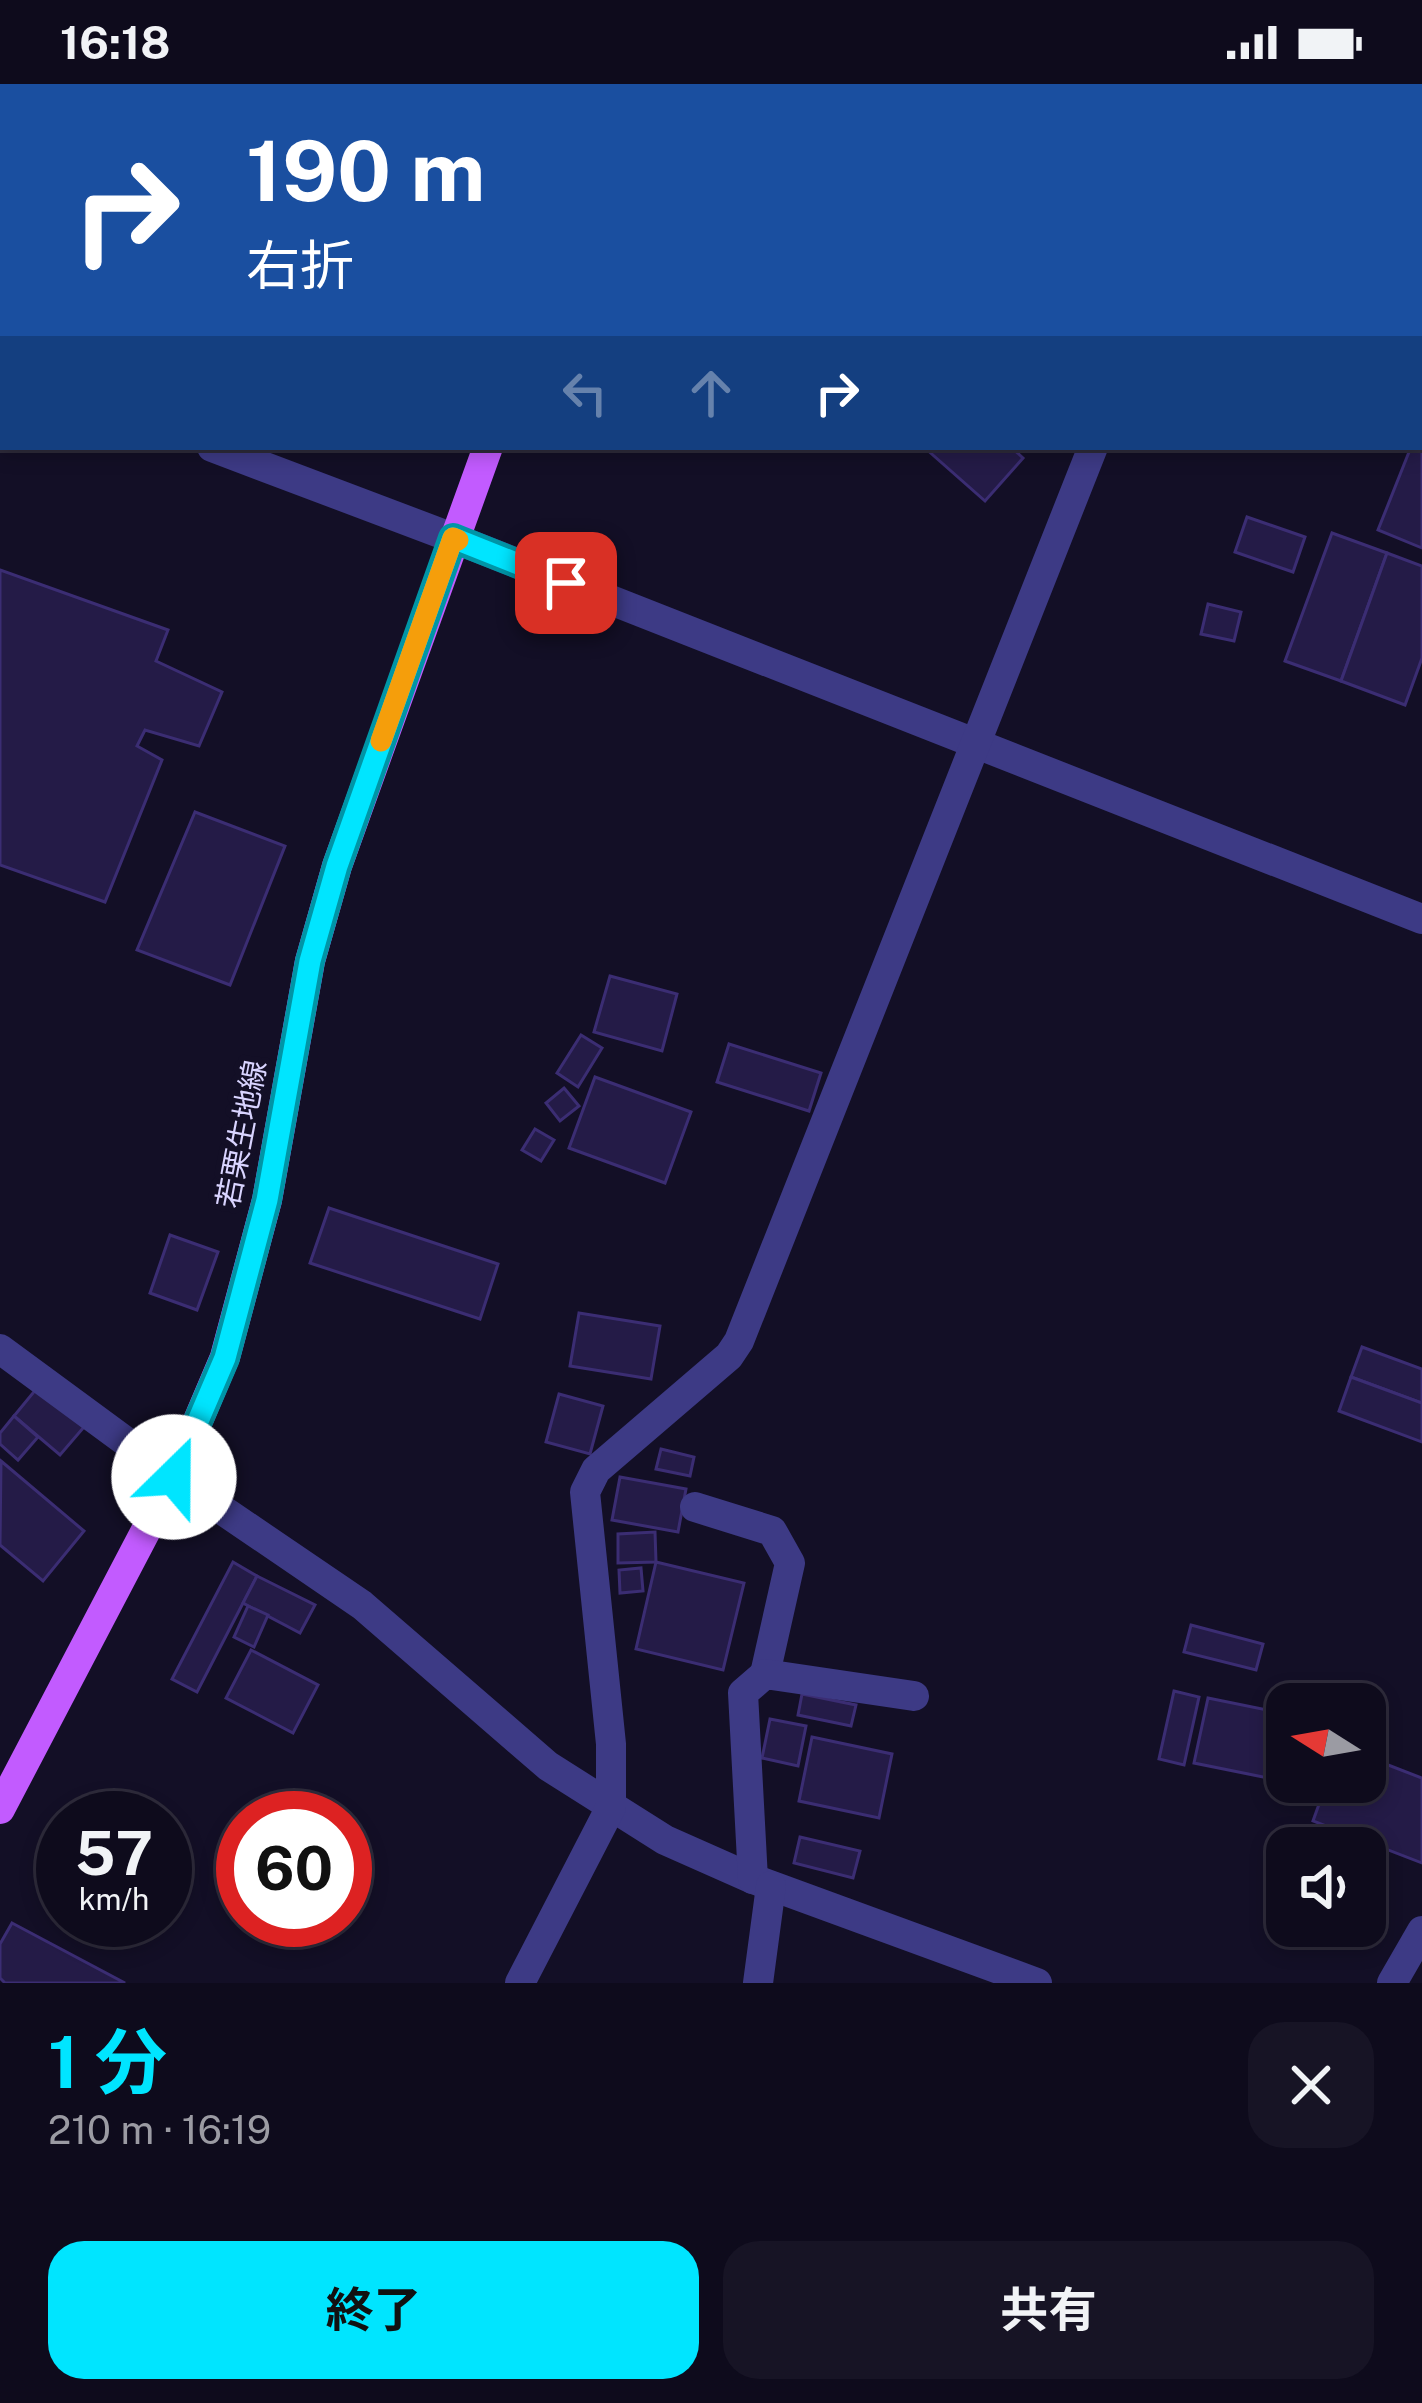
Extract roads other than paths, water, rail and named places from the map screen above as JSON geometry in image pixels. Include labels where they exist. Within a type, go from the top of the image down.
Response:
[{"type":"main road","name":"若栗生地線","points":[[0,1810],[174,1477],[225,1358],[267,1200],[310,961],[337,866],[487,450]]},
{"type":"street","points":[[220,450],[1422,919]]},
{"type":"street","points":[[520,1983],[611,1807],[611,1744],[585,1492],[596,1470],[729,1356],[739,1341],[1092,450]]},
{"type":"street","points":[[0,1349],[174,1477],[362,1605],[548,1766],[611,1807],[665,1840],[762,1882],[1037,1983]]},
{"type":"street","points":[[695,1507],[772,1531],[790,1563],[765,1674],[743,1694],[762,1882],[758,1983]]},
{"type":"street","points":[[765,1674],[914,1696]]},
{"type":"street","points":[[1392,1983],[1422,1931]]}]
